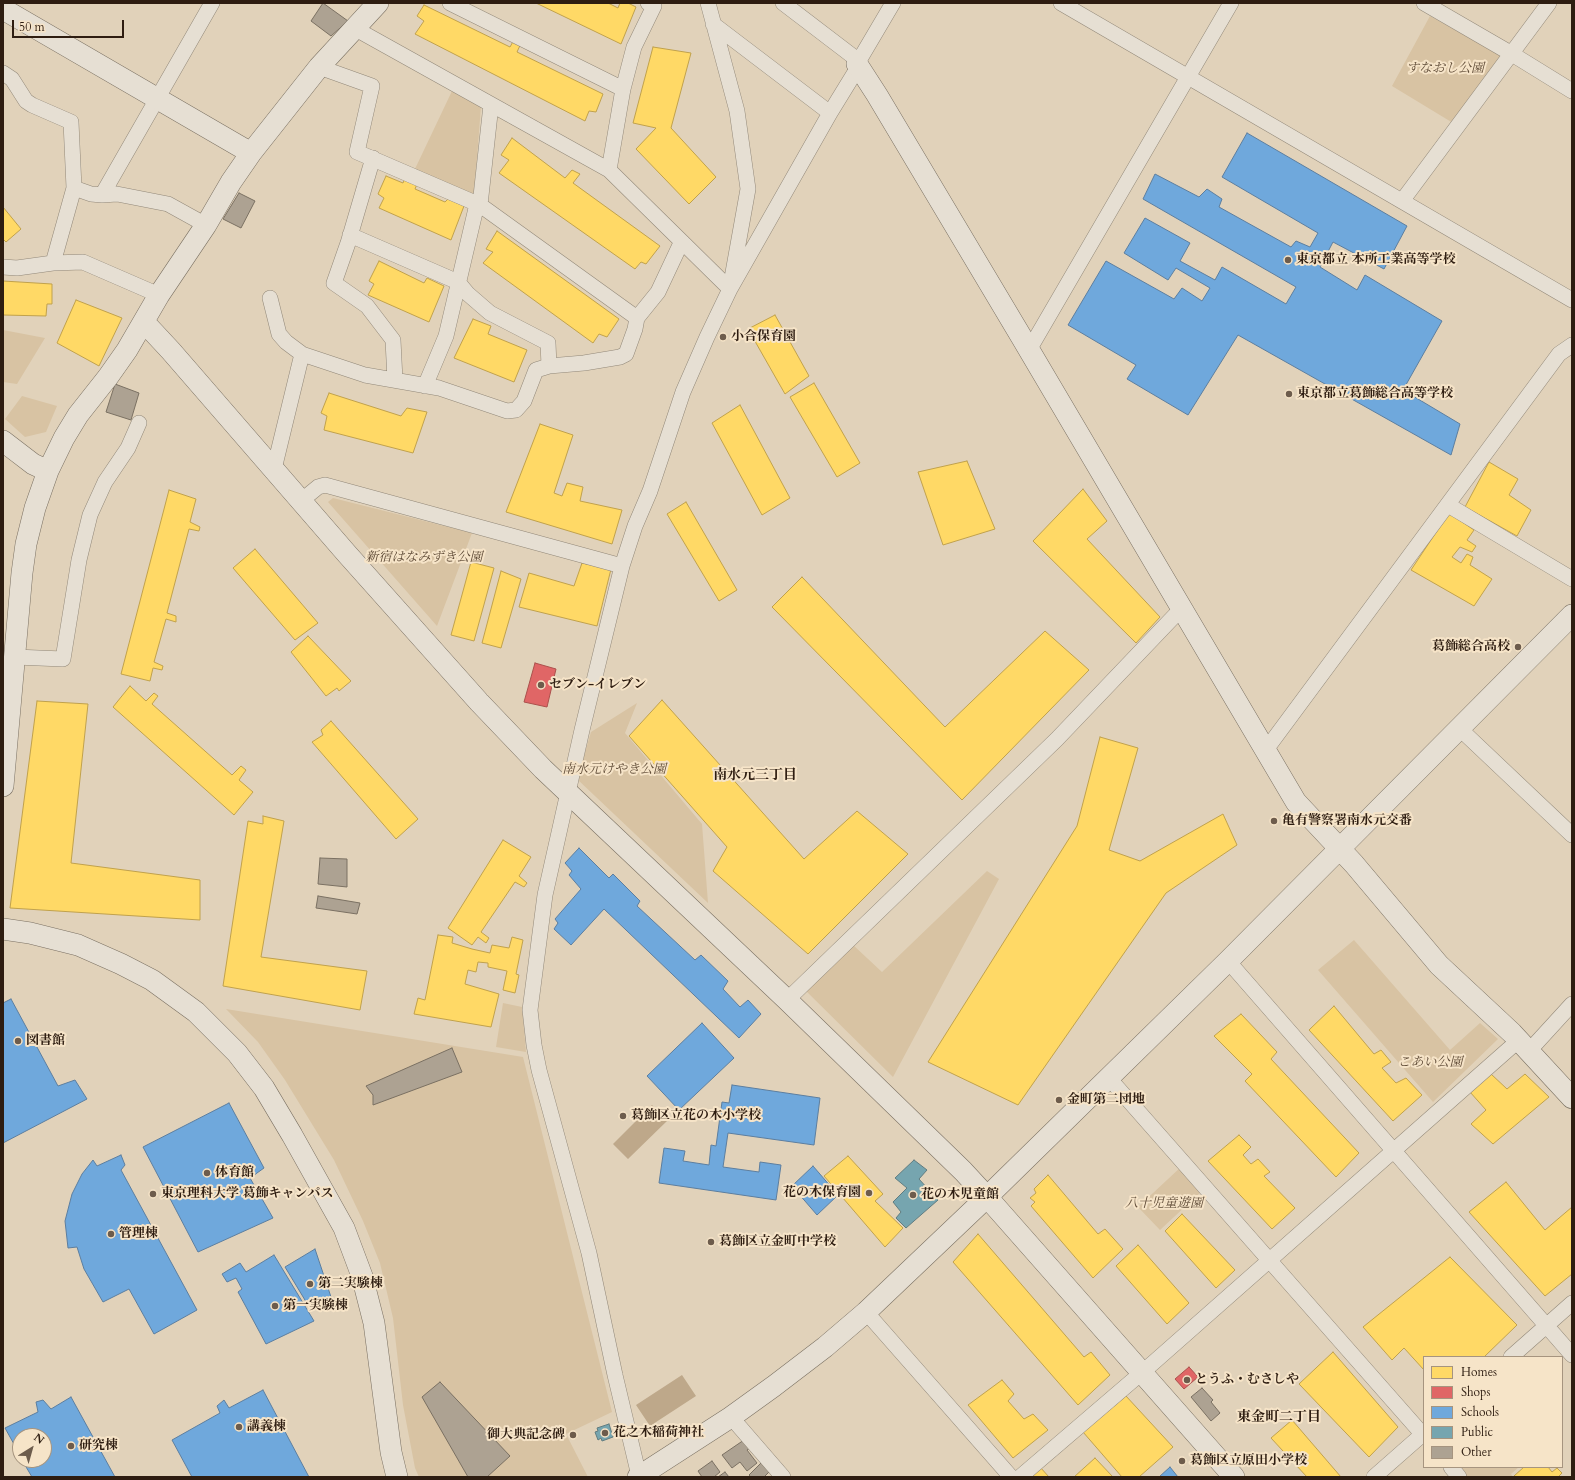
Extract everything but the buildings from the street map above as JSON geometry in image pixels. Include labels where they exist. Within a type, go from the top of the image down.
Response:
[{"type":"street","points":[[102,196],[212,3]]},
{"type":"street","points":[[3,786],[26,544],[35,508],[48,471],[64,438],[78,415],[108,377],[144,322],[159,295],[206,225],[232,180],[250,153],[318,67],[378,3]]},
{"type":"street","points":[[450,3],[624,89]]},
{"type":"street","points":[[609,170],[624,89],[634,47],[654,6],[648,3]]},
{"type":"street","points":[[708,3],[737,111],[748,189],[730,289]]},
{"type":"street","points":[[783,3],[858,63],[1296,802],[1340,850],[1439,965],[1524,1045],[1572,1098]]},
{"type":"street","points":[[893,3],[858,63],[857,69],[830,113],[730,289],[683,392],[650,492],[635,526],[622,566],[567,792],[545,895],[530,1010],[534,1045],[539,1070],[589,1253],[639,1477],[731,1417],[825,1347],[866,1312],[1228,961],[1572,615]]},
{"type":"street","points":[[1061,3],[1572,300]]},
{"type":"street","points":[[1029,350],[1231,3]]},
{"type":"street","points":[[1424,3],[1572,91]]},
{"type":"street","points":[[1402,201],[1549,3]]},
{"type":"street","points":[[6,10],[250,153]]},
{"type":"street","points":[[713,24],[830,113]]},
{"type":"street","points":[[354,28],[609,170],[681,243],[730,289]]},
{"type":"street","points":[[318,67],[372,86],[357,152],[479,205],[637,318]]},
{"type":"street","points":[[3,73],[12,79],[26,101],[71,122],[74,188],[53,263]]},
{"type":"street","points":[[424,386],[446,336],[458,282],[479,205],[491,105]]},
{"type":"street","points":[[373,158],[334,284],[367,306],[393,340],[395,380]]},
{"type":"street","points":[[74,188],[102,196],[117,194],[168,204],[206,225]]},
{"type":"street","points":[[350,235],[458,282],[468,294],[490,313],[548,343],[549,366]]},
{"type":"street","points":[[270,298],[279,334],[286,342],[302,354],[365,375],[439,388],[507,411],[516,410],[524,401],[536,370],[549,366],[620,358],[626,354],[635,329],[637,318],[658,292],[681,243]]},
{"type":"street","points":[[3,267],[17,268],[53,263],[83,262],[159,295]]},
{"type":"street","points":[[144,322],[479,702],[543,769],[787,1000],[963,1171],[987,1196],[1234,1477]]},
{"type":"street","points":[[1265,751],[1560,354],[1572,345]]},
{"type":"street","points":[[274,470],[302,354]]},
{"type":"street","points":[[15,657],[63,659],[79,560],[90,515],[105,482],[128,448],[139,423]]},
{"type":"street","points":[[3,441],[34,464],[48,471]]},
{"type":"street","points":[[301,501],[318,487],[325,485],[622,566]]},
{"type":"street","points":[[1448,505],[1572,579]]},
{"type":"street","points":[[787,1000],[1057,738],[1181,609]]},
{"type":"street","points":[[1459,728],[1572,835]]},
{"type":"street","points":[[3,929],[78,945],[121,964],[152,980],[196,1012],[237,1053],[264,1088],[296,1141],[344,1228],[362,1276],[374,1322],[391,1452],[397,1477]]},
{"type":"street","points":[[1228,961],[1572,1355]]},
{"type":"street","points":[[1020,1477],[1142,1372],[1394,1150],[1524,1045],[1572,1004]]},
{"type":"street","points":[[1108,1077],[1423,1434],[1374,1477]]},
{"type":"street","points":[[1512,1356],[1572,1303]]},
{"type":"street","points":[[866,1312],[1010,1477]]},
{"type":"street","points":[[731,1417],[784,1477]]},
{"type":"street","points":[[1452,1468],[1459,1477]]},
{"type":"green space","name":"すなおし公園","points":[[1430,16],[1503,57],[1453,123],[1392,86]]},
{"type":"green space","points":[[452,91],[481,106],[474,197],[414,171]]},
{"type":"green space","points":[[3,330],[45,338],[17,384],[3,382]]},
{"type":"green space","points":[[22,396],[57,406],[46,432],[25,437],[5,419]]},
{"type":"green space","name":"新宿はなみずき公園","points":[[333,498],[472,533],[437,626],[328,502]]},
{"type":"green space","name":"南水元けやき公園","points":[[637,703],[625,733],[702,824],[708,903],[577,779],[591,732]]},
{"type":"green space","points":[[987,871],[999,879],[893,1077],[804,989],[852,944],[882,972]]},
{"type":"green space","name":"こあい公園","points":[[1354,940],[1450,1050],[1480,1023],[1498,1039],[1433,1102],[1318,970]]},
{"type":"green space","points":[[503,1003],[522,1007],[526,1052],[496,1047]]},
{"type":"green space","points":[[226,1009],[523,1057],[612,1412],[566,1434],[588,1477],[419,1477],[415,1468],[403,1405],[393,1318],[380,1263],[363,1221],[334,1160],[285,1080],[258,1042]]},
{"type":"green space","name":"八十児童遊園","points":[[1182,1166],[1203,1190],[1160,1230],[1138,1207]]},
{"type":"green space","points":[[1456,1468],[1518,1468],[1511,1474],[1513,1477],[1463,1477]]},
{"type":"shaded area","points":[[652,1105],[667,1121],[628,1159],[613,1144]]},
{"type":"shaded area","points":[[682,1375],[696,1396],[650,1426],[636,1405]]},
{"type":"place","name":"東京都立 本所工業高等学校","points":[[1288,260]]},
{"type":"place","name":"小合保育園","points":[[723,337]]},
{"type":"place","name":"東京都立葛飾総合高等学校","points":[[1289,394]]},
{"type":"place","name":"葛飾総合高校","points":[[1518,647]]},
{"type":"place","name":"セブン-イレブン","points":[[541,685]]},
{"type":"place","name":"亀有警察署南水元交番","points":[[1274,821]]},
{"type":"place","name":"図書館","points":[[18,1041]]},
{"type":"place","name":"金町第二団地","points":[[1059,1100]]},
{"type":"place","name":"葛飾区立花の木小学校","points":[[623,1116]]},
{"type":"place","name":"体育館","points":[[207,1173]]},
{"type":"place","name":"花の木保育園","points":[[869,1193]]},
{"type":"place","name":"東京理科大学 葛飾キャンパス","points":[[153,1194]]},
{"type":"place","name":"花の木児童館","points":[[913,1195]]},
{"type":"place","name":"管理棟","points":[[111,1234]]},
{"type":"place","name":"葛飾区立金町中学校","points":[[711,1242]]},
{"type":"place","name":"第二実験棟","points":[[310,1284]]},
{"type":"place","name":"第一実験棟","points":[[275,1306]]},
{"type":"place","name":"とうふ・むさしや","points":[[1187,1380]]},
{"type":"place","name":"講義棟","points":[[239,1427]]},
{"type":"place","name":"花之木稲荷神社","points":[[605,1433]]},
{"type":"place","name":"御大典記念碑","points":[[573,1435]]},
{"type":"place","name":"研究棟","points":[[71,1446]]},
{"type":"place","name":"葛飾区立原田小学校","points":[[1182,1461]]},
{"type":"district","name":"南水元三丁目","points":[[755,776]]},
{"type":"district","name":"東金町二丁目","points":[[1279,1418]]}]
